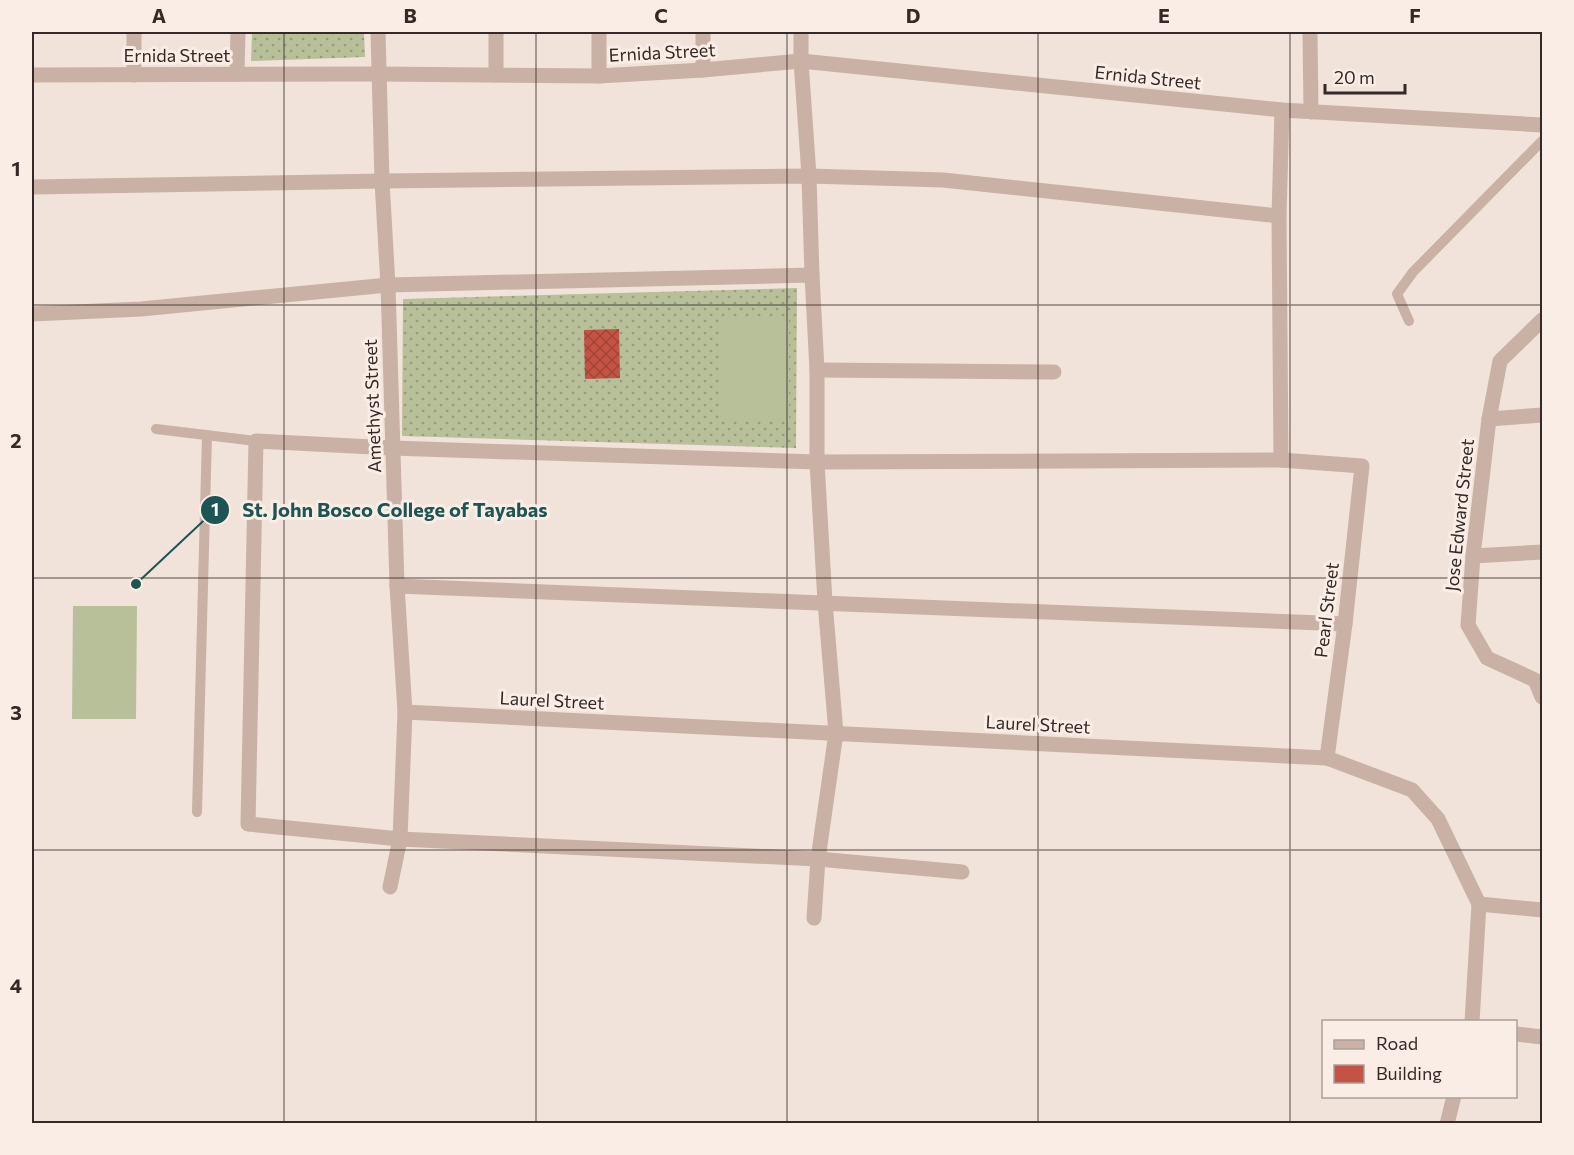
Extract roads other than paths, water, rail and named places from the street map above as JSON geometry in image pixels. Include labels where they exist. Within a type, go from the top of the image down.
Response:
[{"type":"street","points":[[134,32],[134,75]]},
{"type":"street","points":[[237,74],[238,32]]},
{"type":"street","name":"Amethyst Street","points":[[378,32],[397,586],[405,712],[400,839],[390,887]]},
{"type":"street","points":[[496,32],[496,75]]},
{"type":"street","points":[[599,32],[599,76]]},
{"type":"street","points":[[703,32],[703,70]]},
{"type":"street","points":[[801,32],[817,370],[817,462],[836,734],[818,859],[814,918]]},
{"type":"street","points":[[1310,32],[1311,112]]},
{"type":"street","name":"Ernida Street","points":[[32,75],[599,76],[801,61],[1282,110],[1542,125]]},
{"type":"street","points":[[962,872],[818,859],[400,839],[248,824],[256,441],[392,448],[817,462],[1281,460],[1279,216],[1282,110]]},
{"type":"street","points":[[32,187],[809,176],[943,180],[1279,216]]},
{"type":"street","points":[[32,314],[141,309],[388,285],[812,275]]},
{"type":"street","name":"Jose Edward Street","points":[[1542,320],[1500,361],[1489,419],[1473,556],[1468,626],[1487,658],[1538,680],[1542,697]]},
{"type":"street","points":[[817,370],[1054,372]]},
{"type":"street","points":[[1489,419],[1542,415]]},
{"type":"street","name":"Pearl Street","points":[[1281,460],[1362,466],[1345,624],[1327,758]]},
{"type":"street","points":[[1473,556],[1542,552]]},
{"type":"street","points":[[397,586],[1345,624]]},
{"type":"street","name":"Laurel Street","points":[[405,712],[1327,758],[1412,790],[1438,819],[1479,904],[1472,1020]]},
{"type":"street","points":[[1479,904],[1542,910]]},
{"type":"street","points":[[1517,1034],[1542,1037]]},
{"type":"street","points":[[1448,1124],[1454,1098]]},
{"type":"lane","points":[[1409,321],[1397,294],[1413,272],[1542,141]]},
{"type":"lane","points":[[156,429],[256,441]]},
{"type":"lane","points":[[197,812],[207,435]]},
{"type":"place","name":"St. John Bosco College of Tayabas","points":[[136,584]]}]
